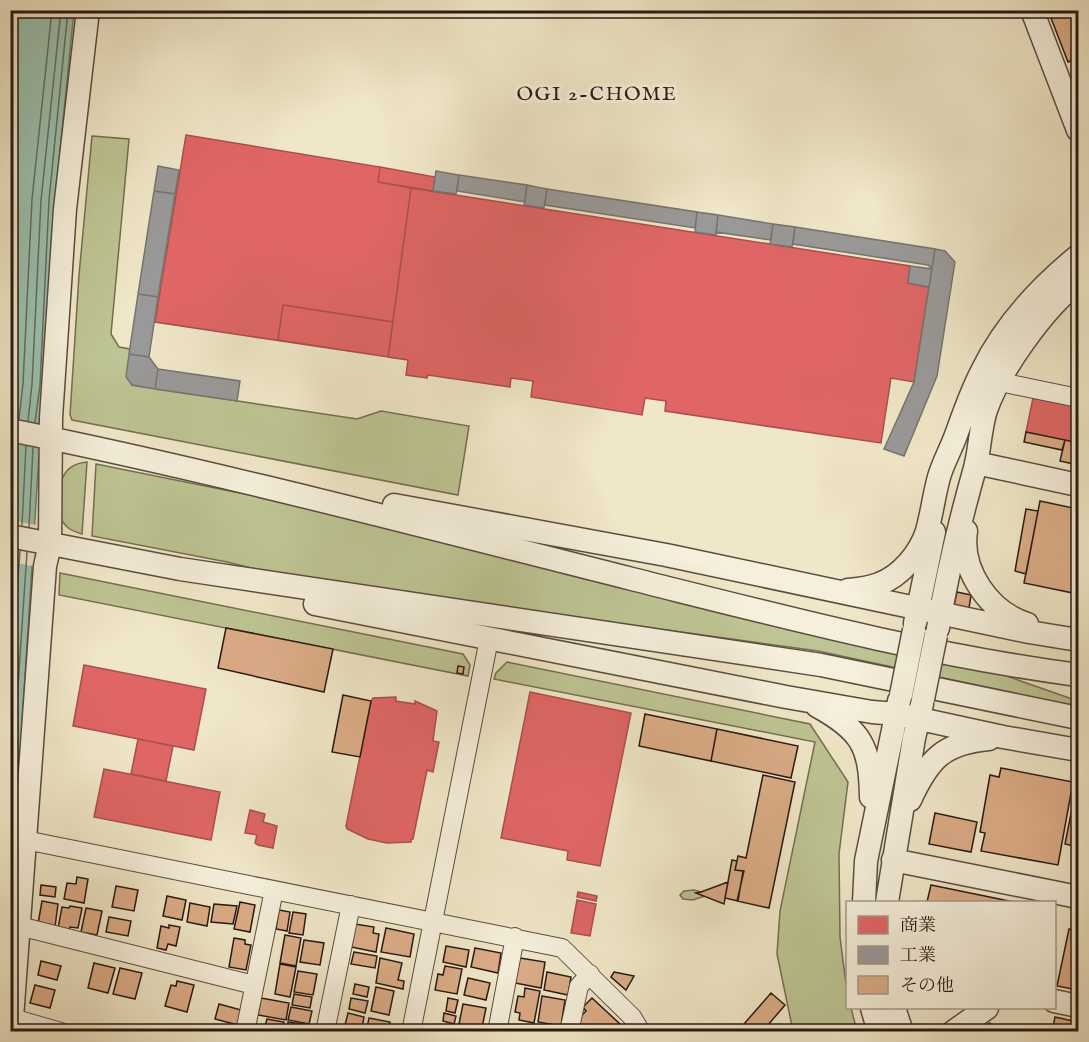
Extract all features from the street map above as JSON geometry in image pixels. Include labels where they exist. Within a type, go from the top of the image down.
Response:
[{"type":"street","points":[[61,1032],[12,1025],[45,566],[42,543],[46,437],[65,209],[88,10]]},
{"type":"street","points":[[1032,10],[1078,130]]},
{"type":"street","points":[[834,592],[878,585],[891,578],[908,563],[926,532],[939,476],[975,384],[1007,330],[1058,273],[1078,256]]},
{"type":"street","points":[[866,861],[910,707],[938,625],[986,410],[1000,382],[1038,323],[1078,282]]},
{"type":"street","points":[[1000,382],[1078,398]]},
{"type":"street","points":[[10,430],[245,481],[827,628],[1008,665],[1078,675]]},
{"type":"street","points":[[887,901],[900,825],[916,620],[951,446]]},
{"type":"street","points":[[976,463],[1078,485]]},
{"type":"street","points":[[245,481],[485,521],[666,555],[834,592],[916,620],[938,625],[1029,632],[1078,640]]},
{"type":"street","points":[[967,497],[970,510],[966,535],[968,560],[976,580],[990,600],[1002,611],[1023,623],[1078,634]]},
{"type":"street","points":[[10,536],[180,569],[821,665],[1078,718]]},
{"type":"street","points":[[180,569],[300,601],[786,697],[872,712],[910,707],[1003,737],[1078,750]]},
{"type":"street","points":[[411,1032],[489,639]]},
{"type":"street","points":[[1008,665],[1078,688]]},
{"type":"street","points":[[786,697],[815,705],[835,716],[864,745],[869,764],[871,790],[866,833],[864,901]]},
{"type":"street","points":[[900,825],[920,780],[943,751],[977,740],[1003,737]]},
{"type":"street","points":[[25,840],[562,948],[632,1017],[641,1032]]},
{"type":"street","points":[[893,860],[1078,897]]},
{"type":"street","points":[[245,1032],[274,890]]},
{"type":"street","points":[[325,1032],[351,905]]},
{"type":"street","points":[[19,926],[254,985]]},
{"type":"street","points":[[497,1032],[515,937]]},
{"type":"street","points":[[569,1032],[579,986],[590,974]]},
{"type":"street","points":[[1056,1001],[1078,1006]]},
{"type":"street","points":[[872,1009],[879,1032]]},
{"type":"street","points":[[894,1009],[902,1032]]},
{"type":"street","points":[[953,1032],[986,1009]]},
{"type":"shaded area","points":[[92,136],[129,139],[111,334],[119,347],[130,349],[132,385],[357,419],[381,411],[469,426],[458,495],[72,420],[70,415],[79,275]]},
{"type":"shaded area","points":[[87,462],[82,534],[68,528],[60,516],[60,490],[64,474],[69,468]]},
{"type":"shaded area","points":[[96,464],[270,499],[803,633],[995,672],[1078,701],[1078,707],[818,651],[291,578],[227,562],[92,536]]},
{"type":"shaded area","points":[[60,573],[463,654],[470,665],[468,676],[59,595]]},
{"type":"shaded area","points":[[507,662],[810,724],[848,782],[839,854],[840,937],[846,984],[846,1009],[851,1009],[857,1031],[793,1031],[777,954],[780,911],[815,742],[494,679],[496,673]]},
{"type":"shaded area","points":[[694,890],[705,896],[693,900],[683,899],[680,895],[684,891]]},
{"type":"water","points":[[11,11],[74,11],[55,201],[11,899]]},
{"type":"pier","points":[[11,520],[36,525],[33,566],[10,562]]},
{"type":"building: 商業","points":[[186,135],[380,167],[378,182],[411,188],[388,357],[155,322]]},
{"type":"building: 商業","points":[[380,167],[435,177],[433,191],[378,182]]},
{"type":"building: 商業","points":[[411,188],[910,266],[908,283],[929,287],[914,382],[891,378],[881,443],[665,411],[666,401],[645,398],[642,415],[531,397],[533,381],[511,378],[510,387],[428,375],[427,378],[406,375],[408,360],[388,357]]},
{"type":"building: 商業","points":[[283,305],[393,322],[388,357],[278,340]]},
{"type":"building: 商業","points":[[1033,398],[1078,407],[1078,443],[1026,432]]},
{"type":"building: 商業","points":[[84,665],[206,689],[194,750],[73,726]]},
{"type":"building: 商業","points":[[530,692],[631,713],[600,866],[567,860],[568,851],[501,838]]},
{"type":"building: 商業","points":[[396,697],[396,701],[415,704],[415,701],[437,711],[433,741],[439,742],[433,772],[427,770],[413,839],[411,842],[387,843],[368,839],[347,829],[346,826],[371,701],[373,698]]},
{"type":"building: 商業","points":[[138,739],[173,746],[166,781],[131,774]]},
{"type":"building: 商業","points":[[104,769],[220,792],[211,840],[94,817]]},
{"type":"building: 商業","points":[[250,810],[265,814],[263,822],[277,826],[273,848],[258,845],[255,843],[257,835],[245,833]]},
{"type":"building: 商業","points":[[578,892],[597,896],[596,901],[577,897]]},
{"type":"building: 商業","points":[[577,900],[596,904],[590,936],[571,933]]},
{"type":"building: 工業","points":[[158,166],[179,170],[175,194],[154,191]]},
{"type":"building: 工業","points":[[436,171],[459,175],[456,194],[433,191]]},
{"type":"building: 工業","points":[[459,175],[527,185],[525,202],[457,191]]},
{"type":"building: 工業","points":[[527,185],[547,189],[544,208],[524,205]]},
{"type":"building: 工業","points":[[547,189],[697,212],[695,228],[545,205]]},
{"type":"building: 工業","points":[[154,191],[175,194],[158,297],[138,294]]},
{"type":"building: 工業","points":[[697,212],[718,215],[716,235],[695,232]]},
{"type":"building: 工業","points":[[718,215],[773,224],[771,240],[716,232]]},
{"type":"building: 工業","points":[[773,224],[795,227],[792,247],[770,244]]},
{"type":"building: 工業","points":[[795,227],[935,249],[932,269],[928,265],[793,244]]},
{"type":"building: 工業","points":[[935,249],[945,251],[955,262],[937,376],[904,456],[884,449],[914,382]]},
{"type":"building: 工業","points":[[910,266],[932,269],[929,287],[908,283]]},
{"type":"building: 工業","points":[[138,294],[158,297],[149,357],[129,354]]},
{"type":"building: 工業","points":[[129,354],[149,357],[158,369],[155,389],[132,385],[126,377]]},
{"type":"building: 工業","points":[[158,369],[240,381],[237,401],[155,389]]},
{"type":"building: その他","points":[[1071,10],[1078,10],[1078,58],[1068,62],[1051,18]]},
{"type":"building: その他","points":[[1026,432],[1065,440],[1062,450],[1024,442]]},
{"type":"building: その他","points":[[1065,440],[1078,443],[1078,465],[1060,461]]},
{"type":"building: その他","points":[[1040,501],[1078,509],[1078,562],[1073,593],[1024,583]]},
{"type":"building: その他","points":[[1026,509],[1038,511],[1026,574],[1015,571]]},
{"type":"building: その他","points":[[957,592],[971,595],[969,608],[954,605]]},
{"type":"building: その他","points":[[226,628],[333,649],[324,692],[218,668]]},
{"type":"building: その他","points":[[458,666],[464,667],[463,674],[457,673]]},
{"type":"building: その他","points":[[343,695],[371,701],[360,757],[332,752]]},
{"type":"building: その他","points":[[645,714],[717,729],[711,761],[639,746]]},
{"type":"building: その他","points":[[717,729],[798,746],[791,778],[711,761]]},
{"type":"building: その他","points":[[1001,768],[1073,782],[1058,865],[981,851],[985,833],[980,832],[990,775],[999,777]]},
{"type":"building: その他","points":[[763,775],[795,782],[769,908],[737,901],[744,871],[735,870],[738,856],[746,858]]},
{"type":"building: その他","points":[[1078,783],[1078,847],[1065,844]]},
{"type":"building: その他","points":[[935,813],[977,822],[971,852],[929,844]]},
{"type":"building: その他","points":[[732,860],[737,861],[735,870],[743,871],[738,901],[725,898]]},
{"type":"building: その他","points":[[77,877],[88,879],[84,903],[64,899],[67,883],[76,884]]},
{"type":"building: その他","points":[[728,882],[724,904],[696,893],[701,892]]},
{"type":"building: その他","points":[[41,885],[56,887],[55,897],[40,895]]},
{"type":"building: その他","points":[[931,885],[1009,901],[927,901]]},
{"type":"building: その他","points":[[116,886],[138,890],[134,911],[112,907]]},
{"type":"building: その他","points":[[167,896],[186,900],[182,920],[163,916]]},
{"type":"building: その他","points":[[42,901],[58,904],[55,927],[38,924]]},
{"type":"building: その他","points":[[240,902],[255,905],[250,932],[234,929]]},
{"type":"building: その他","points":[[190,903],[210,907],[207,926],[187,922]]},
{"type":"building: その他","points":[[214,904],[237,906],[233,924],[211,922]]},
{"type":"building: その他","points":[[70,906],[82,908],[78,928],[70,927],[69,931],[58,928],[62,907],[69,908]]},
{"type":"building: その他","points":[[86,908],[102,911],[97,935],[81,932]]},
{"type":"building: その他","points":[[279,910],[290,912],[287,931],[276,929]]},
{"type":"building: その他","points":[[293,912],[306,914],[303,935],[289,933]]},
{"type":"building: その他","points":[[109,917],[131,921],[128,936],[106,932]]},
{"type":"building: その他","points":[[355,924],[374,927],[373,933],[379,934],[376,952],[351,947]]},
{"type":"building: その他","points":[[169,925],[180,927],[176,946],[168,944],[166,950],[157,948],[161,926],[169,928]]},
{"type":"building: その他","points":[[386,928],[414,934],[410,957],[381,952]]},
{"type":"building: その他","points":[[1069,929],[1078,931],[1078,990],[1057,986]]},
{"type":"building: その他","points":[[285,935],[301,938],[296,966],[280,963]]},
{"type":"building: その他","points":[[234,938],[245,940],[245,944],[251,945],[246,970],[229,967]]},
{"type":"building: その他","points":[[304,940],[324,943],[320,965],[300,962]]},
{"type":"building: その他","points":[[446,946],[469,950],[466,967],[443,962]]},
{"type":"building: その他","points":[[475,948],[501,953],[498,973],[471,967]]},
{"type":"building: その他","points":[[354,952],[377,956],[375,968],[351,964]]},
{"type":"building: その他","points":[[380,958],[402,963],[398,980],[404,981],[403,989],[376,983]]},
{"type":"building: その他","points":[[520,958],[545,962],[541,988],[515,983]]},
{"type":"building: その他","points":[[41,961],[61,966],[57,980],[38,975]]},
{"type":"building: その他","points":[[94,963],[115,968],[108,993],[88,988]]},
{"type":"building: その他","points":[[280,964],[296,967],[290,997],[275,994]]},
{"type":"building: その他","points":[[445,966],[462,969],[457,994],[435,990],[438,974],[443,975]]},
{"type":"building: その他","points":[[120,968],[142,973],[135,999],[113,994]]},
{"type":"building: その他","points":[[298,971],[317,974],[313,995],[294,992]]},
{"type":"building: その他","points":[[547,972],[571,977],[568,995],[544,990]]},
{"type":"building: その他","points":[[614,972],[634,976],[626,990],[611,977]]},
{"type":"building: その他","points":[[468,978],[490,983],[486,1000],[464,995]]},
{"type":"building: その他","points":[[177,981],[194,985],[187,1012],[165,1006],[171,985],[176,986]]},
{"type":"building: その他","points":[[355,984],[369,987],[367,997],[353,994]]},
{"type":"building: その他","points":[[35,985],[55,990],[50,1008],[30,1003]]},
{"type":"building: その他","points":[[376,987],[394,991],[389,1015],[371,1011]]},
{"type":"building: その他","points":[[525,988],[540,991],[534,1023],[519,1020],[520,1013],[515,1012],[518,996],[524,997]]},
{"type":"building: その他","points":[[771,993],[785,1005],[762,1032],[737,1032]]},
{"type":"building: その他","points":[[294,994],[312,997],[310,1008],[292,1005]]},
{"type":"building: その他","points":[[542,996],[565,1000],[561,1026],[538,1022]]},
{"type":"building: その他","points":[[261,998],[289,1003],[286,1020],[258,1015]]},
{"type":"building: その他","points":[[351,998],[368,1001],[365,1013],[349,1009]]},
{"type":"building: その他","points":[[448,998],[458,1000],[455,1013],[446,1011]]},
{"type":"building: その他","points":[[592,998],[620,1024],[613,1031],[575,1032],[581,1026],[576,1021],[586,1011],[583,1007]]},
{"type":"building: その他","points":[[219,1004],[241,1010],[238,1025],[215,1019]]},
{"type":"building: その他","points":[[463,1004],[486,1008],[482,1028],[459,1024]]},
{"type":"building: その他","points":[[291,1007],[312,1011],[309,1024],[288,1020]]},
{"type":"building: その他","points":[[348,1013],[364,1017],[362,1028],[345,1025]]},
{"type":"building: その他","points":[[444,1013],[456,1016],[454,1024],[443,1021]]},
{"type":"building: その他","points":[[1055,1017],[1078,1022],[1078,1032],[1052,1032]]},
{"type":"building: その他","points":[[369,1018],[390,1022],[388,1032],[366,1032]]},
{"type":"building: その他","points":[[267,1019],[284,1022],[283,1032],[264,1030]]},
{"type":"building: その他","points":[[288,1022],[307,1025],[306,1032],[287,1032]]},
{"type":"building: その他","points":[[990,1023],[996,1032],[977,1032]]},
{"type":"district","name":"OGI 2-CHOME","points":[[597,94]]}]
